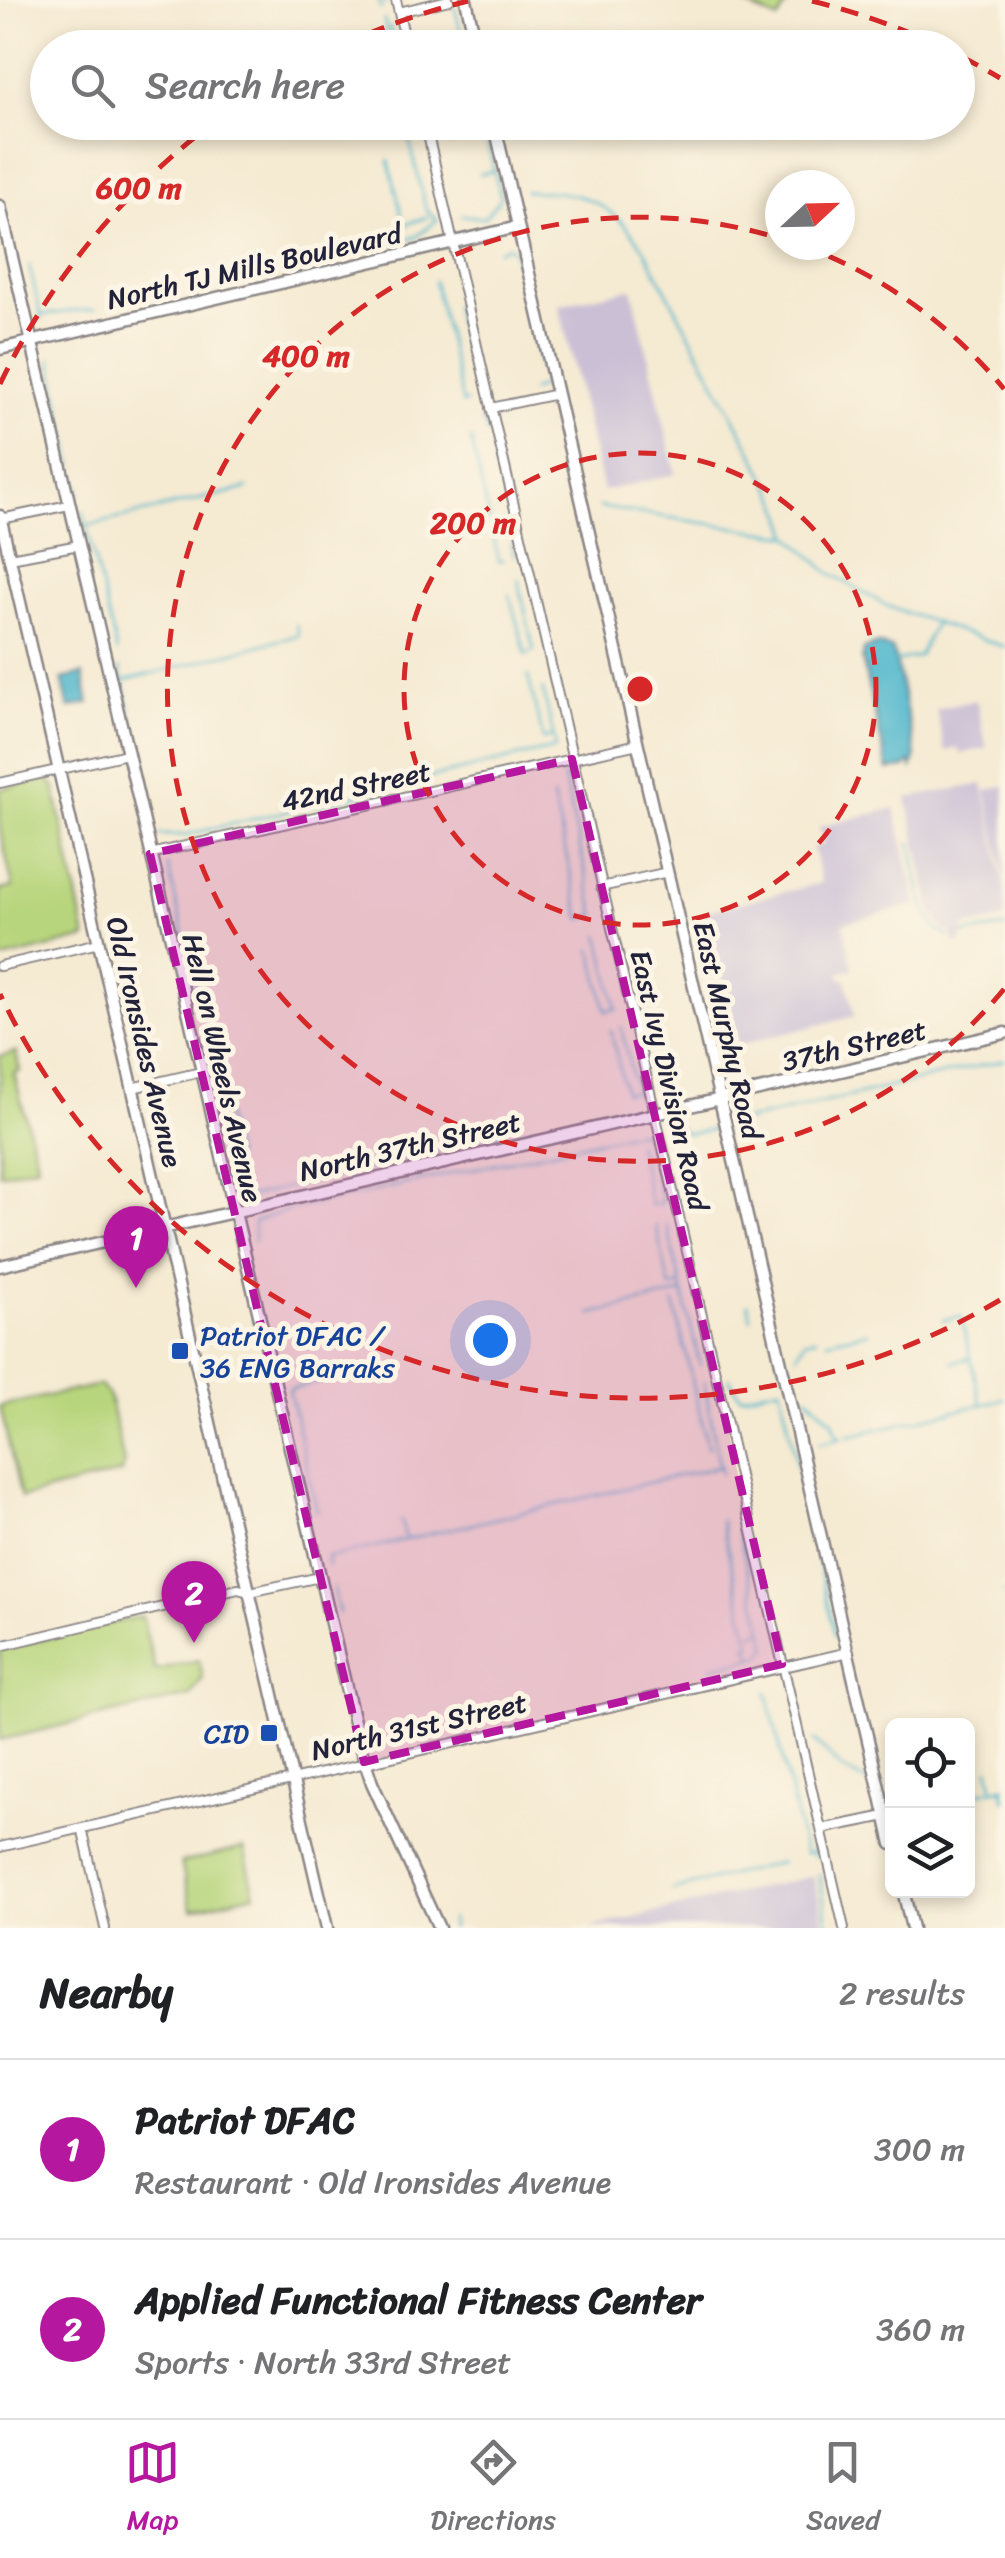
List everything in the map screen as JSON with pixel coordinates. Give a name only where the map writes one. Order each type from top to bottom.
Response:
[{"type":"street","points":[[396,0],[403,30]]},
{"type":"street","points":[[399,12],[449,0]]},
{"type":"street","points":[[466,0],[473,30]]},
{"type":"street","name":"East Ivy Division Road","points":[[429,140],[844,1928]]},
{"type":"street","name":"East Murphy Road","points":[[498,140],[885,1812]]},
{"type":"street","name":"Hell on Wheels Avenue","points":[[0,206],[364,1762],[439,1928]]},
{"type":"street","name":"North TJ Mills Boulevard","points":[[0,349],[518,227]]},
{"type":"street","points":[[491,408],[557,394]]},
{"type":"street","points":[[0,517],[70,505]]},
{"type":"street","name":"Old Ironsides Avenue","points":[[0,517],[327,1928]]},
{"type":"street","points":[[10,558],[79,545]]},
{"type":"street","name":"42nd Street","points":[[150,854],[638,744]]},
{"type":"street","points":[[0,783],[127,754]]},
{"type":"street","points":[[601,887],[668,872]]},
{"type":"street","points":[[0,966],[98,942]]},
{"type":"street","name":"37th Street","points":[[655,1114],[1005,1033]]},
{"type":"street","points":[[132,1088],[201,1072]]},
{"type":"street","name":"North 37th Street","points":[[0,1266],[655,1114]]},
{"type":"street","points":[[0,1646],[238,1589],[250,1592],[320,1578]]},
{"type":"street","name":"North 31st Street","points":[[0,1846],[782,1664],[848,1652]]},
{"type":"street","points":[[820,1829],[885,1816]]},
{"type":"street","points":[[82,1828],[105,1928]]},
{"type":"street","points":[[906,1898],[912,1928]]},
{"type":"highlighted area","points":[[572,759],[782,1664],[364,1762],[150,854]]},
{"type":"shaded area","points":[[632,288],[676,474],[603,491],[559,305]]},
{"type":"shaded area","points":[[976,700],[987,748],[960,754],[958,748],[945,751],[936,709]]},
{"type":"shaded area","points":[[983,784],[1005,889],[1005,919],[964,927],[961,941],[954,943],[951,931],[945,932],[932,915],[907,798]]},
{"type":"shaded area","points":[[1005,785],[1005,879],[986,791]]},
{"type":"shaded area","points":[[895,808],[917,905],[843,923],[853,969],[839,973],[841,979],[846,979],[855,1016],[738,1045],[706,911],[821,883],[813,847],[824,844],[819,827]]},
{"type":"shaded area","points":[[813,1876],[826,1928],[588,1928],[727,1896]]},
{"type":"green space","points":[[736,0],[789,0],[778,20]]},
{"type":"green space","points":[[46,778],[54,785],[86,938],[0,960],[0,890],[13,887],[0,830],[0,789]]},
{"type":"green space","points":[[16,1052],[20,1071],[14,1073],[38,1165],[0,1174],[0,1056]]},
{"type":"green space","points":[[99,1385],[109,1396],[124,1463],[121,1473],[21,1498],[0,1406]]},
{"type":"green space","points":[[142,1616],[155,1670],[199,1660],[203,1678],[190,1696],[0,1740],[0,1649]]},
{"type":"green space","points":[[244,1848],[255,1894],[192,1909],[181,1863]]},
{"type":"water","points":[[878,644],[892,649],[896,661],[916,756],[912,768],[910,762],[905,768],[888,770],[862,660],[864,649]]},
{"type":"water","points":[[83,674],[89,703],[69,708],[62,679]]},
{"type":"waterway","points":[[379,0],[381,9]]},
{"type":"waterway","points":[[384,0],[385,4]]},
{"type":"waterway","points":[[455,8],[460,30]]},
{"type":"waterway","points":[[384,20],[386,30]]},
{"type":"waterway","points":[[390,26],[391,30]]},
{"type":"waterway","points":[[343,253],[416,237],[437,220],[426,210],[409,140]]},
{"type":"waterway","points":[[486,140],[500,196]]},
{"type":"waterway","points":[[389,161],[404,225],[427,217]]},
{"type":"waterway","points":[[480,174],[493,171]]},
{"type":"waterway","points":[[525,191],[564,193],[593,201],[618,218],[643,247],[779,502],[790,536]]},
{"type":"waterway","points":[[461,215],[484,218],[502,196]]},
{"type":"waterway","points":[[498,251],[508,246],[514,250],[545,386]]},
{"type":"waterway","points":[[29,265],[42,319]]},
{"type":"waterway","points":[[434,281],[463,404],[466,402]]},
{"type":"waterway","points":[[454,305],[477,399]]},
{"type":"waterway","points":[[42,315],[95,309]]},
{"type":"waterway","points":[[51,359],[79,494]]},
{"type":"waterway","points":[[531,391],[543,385]]},
{"type":"waterway","points":[[550,405],[568,496]]},
{"type":"waterway","points":[[535,406],[548,407]]},
{"type":"waterway","points":[[482,420],[488,433]]},
{"type":"waterway","points":[[471,439],[499,561],[503,560]]},
{"type":"waterway","points":[[87,526],[248,488]]},
{"type":"waterway","points":[[599,507],[790,536],[828,572],[887,606],[1005,647]]},
{"type":"waterway","points":[[83,511],[117,652]]},
{"type":"waterway","points":[[511,543],[514,557]]},
{"type":"waterway","points":[[518,579],[534,650],[527,655]]},
{"type":"waterway","points":[[509,594],[526,655]]},
{"type":"waterway","points":[[896,661],[919,656],[936,621]]},
{"type":"waterway","points":[[123,681],[299,635],[296,625]]},
{"type":"waterway","points":[[120,668],[153,803]]},
{"type":"waterway","points":[[528,676],[543,739],[552,737]]},
{"type":"waterway","points":[[160,835],[185,835],[556,748],[543,689]]},
{"type":"waterway","points":[[563,775],[596,917]]},
{"type":"waterway","points":[[305,795],[307,804]]},
{"type":"waterway","points":[[553,797],[581,919],[594,915]]},
{"type":"waterway","points":[[911,843],[925,909],[938,930],[948,936]]},
{"type":"waterway","points":[[168,866],[200,1006]]},
{"type":"waterway","points":[[963,934],[1005,928]]},
{"type":"waterway","points":[[600,936],[617,1010]]},
{"type":"waterway","points":[[592,949],[606,1011],[615,1009]]},
{"type":"waterway","points":[[621,1027],[637,1098]]},
{"type":"waterway","points":[[206,1031],[235,1157]]},
{"type":"waterway","points":[[611,1031],[625,1093],[636,1091]]},
{"type":"waterway","points":[[736,1123],[1005,1060]]},
{"type":"waterway","points":[[239,1174],[247,1197],[625,1107]]},
{"type":"waterway","points":[[672,1122],[687,1134],[717,1129]]},
{"type":"waterway","points":[[497,1124],[500,1137]]},
{"type":"waterway","points":[[254,1241],[254,1222],[285,1211],[641,1131],[647,1143]]},
{"type":"waterway","points":[[637,1143],[651,1205],[662,1203],[647,1143],[652,1142]]},
{"type":"waterway","points":[[412,1144],[416,1157]]},
{"type":"waterway","points":[[667,1225],[700,1365]]},
{"type":"waterway","points":[[656,1226],[670,1288],[681,1285]]},
{"type":"waterway","points":[[591,1314],[682,1293]]},
{"type":"waterway","points":[[674,1303],[708,1448]]},
{"type":"waterway","points":[[748,1304],[751,1318]]},
{"type":"waterway","points":[[943,1320],[961,1316],[981,1403]]},
{"type":"waterway","points":[[827,1341],[868,1332]]},
{"type":"waterway","points":[[797,1354],[805,1341],[816,1338]]},
{"type":"waterway","points":[[953,1362],[971,1358]]},
{"type":"waterway","points":[[317,1511],[289,1389],[359,1373]]},
{"type":"waterway","points":[[729,1378],[740,1396],[780,1387],[835,1637]]},
{"type":"waterway","points":[[704,1382],[719,1463]]},
{"type":"waterway","points":[[807,1396],[833,1421],[838,1438]]},
{"type":"waterway","points":[[848,1436],[1005,1399]]},
{"type":"waterway","points":[[819,1443],[842,1437]]},
{"type":"waterway","points":[[327,1558],[720,1466],[721,1473]]},
{"type":"waterway","points":[[401,1520],[405,1538]]},
{"type":"waterway","points":[[721,1521],[751,1646]]},
{"type":"waterway","points":[[737,1527],[768,1649]]},
{"type":"waterway","points":[[327,1556],[328,1566]]},
{"type":"waterway","points":[[333,1588],[339,1613]]},
{"type":"waterway","points":[[753,1634],[761,1630]]},
{"type":"waterway","points":[[747,1646],[754,1657]]},
{"type":"waterway","points":[[712,1667],[761,1656],[765,1649]]},
{"type":"waterway","points":[[845,1680],[856,1725]]},
{"type":"waterway","points":[[767,1692],[805,1854],[813,1852]]},
{"type":"waterway","points":[[814,1740],[843,1769],[871,1784]]},
{"type":"waterway","points":[[989,1768],[993,1786]]},
{"type":"waterway","points":[[1002,1787],[1005,1800]]},
{"type":"waterway","points":[[975,1793],[1005,1787]]},
{"type":"waterway","points":[[812,1847],[815,1858]]},
{"type":"waterway","points":[[673,1890],[781,1862]]},
{"type":"waterway","points":[[819,1874],[829,1928]]},
{"type":"waterway","points":[[451,1919],[452,1928]]},
{"type":"place","name":"Patriot DFAC","points":[[136,1288]]},
{"type":"place","name":"Patriot DFAC / 36 ENG Barraks","points":[[180,1351]]},
{"type":"place","name":"Applied Functional Fitness Center","points":[[194,1643]]},
{"type":"place","name":"CID","points":[[269,1733]]}]
